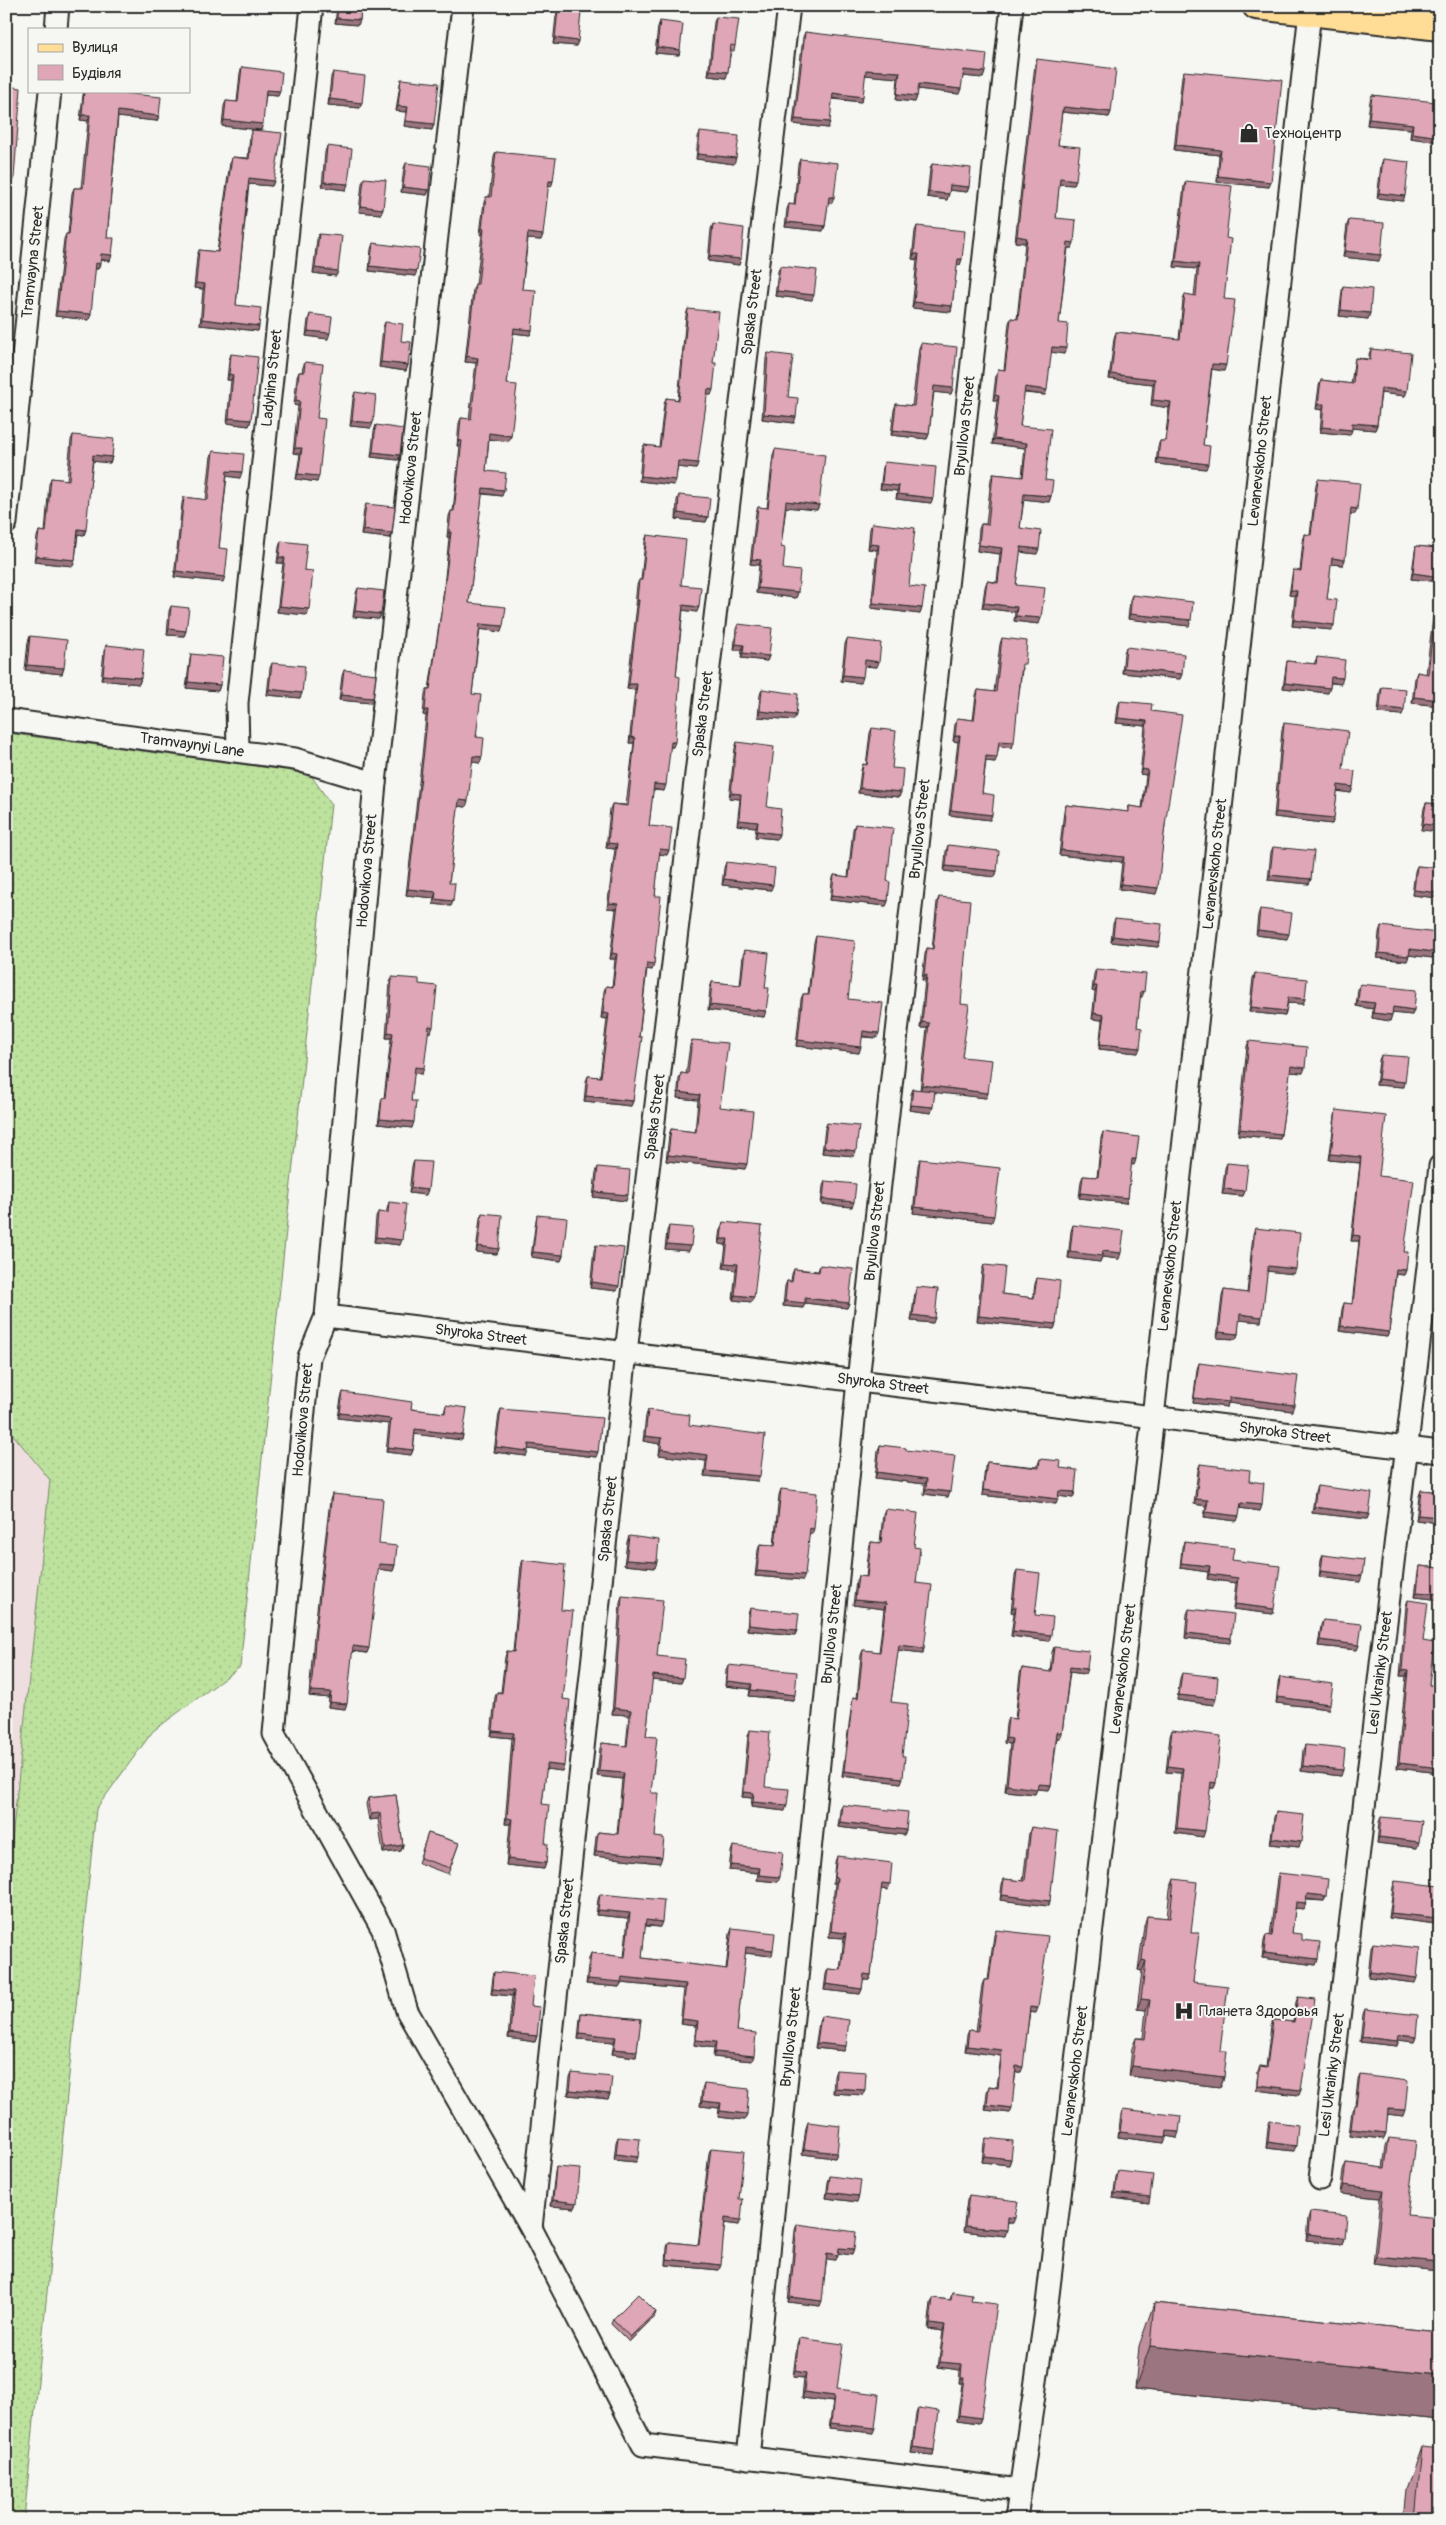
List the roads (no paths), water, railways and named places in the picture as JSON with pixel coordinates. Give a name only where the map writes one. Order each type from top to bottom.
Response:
[{"type":"main road","points":[[1256,6],[1440,27]]},
{"type":"street","points":[[56,28],[58,6]]},
{"type":"street","name":"Ladyhina Street","points":[[238,751],[237,703],[312,6]]},
{"type":"street","name":"Hodovikova Street","points":[[463,6],[375,783],[326,1316],[309,1357],[274,1734],[383,1930],[407,2010],[532,2228]]},
{"type":"street","name":"Spaska Street","points":[[532,2228],[626,1352],[789,6]]},
{"type":"street","name":"Bryullova Street","points":[[748,2458],[858,1381],[1012,6]]},
{"type":"street","name":"Levanevskoho Street","points":[[1016,2519],[1047,2302],[1153,1416],[1310,12]]},
{"type":"street","name":"Tramvayna Street","points":[[6,523],[50,92]]},
{"type":"street","name":"Tramvaynyi Lane","points":[[6,720],[295,759],[375,783]]},
{"type":"street","name":"Lesi Ukrainky Street","points":[[1320,2180],[1440,1166]]},
{"type":"street","name":"Shyroka Street","points":[[326,1316],[1440,1452]]},
{"type":"street","points":[[532,2228],[643,2445],[1020,2490]]},
{"type":"place","name":"Техноцентр","points":[[1249,133]]},
{"type":"place","name":"Планета Здоровья","points":[[1184,2011]]}]
